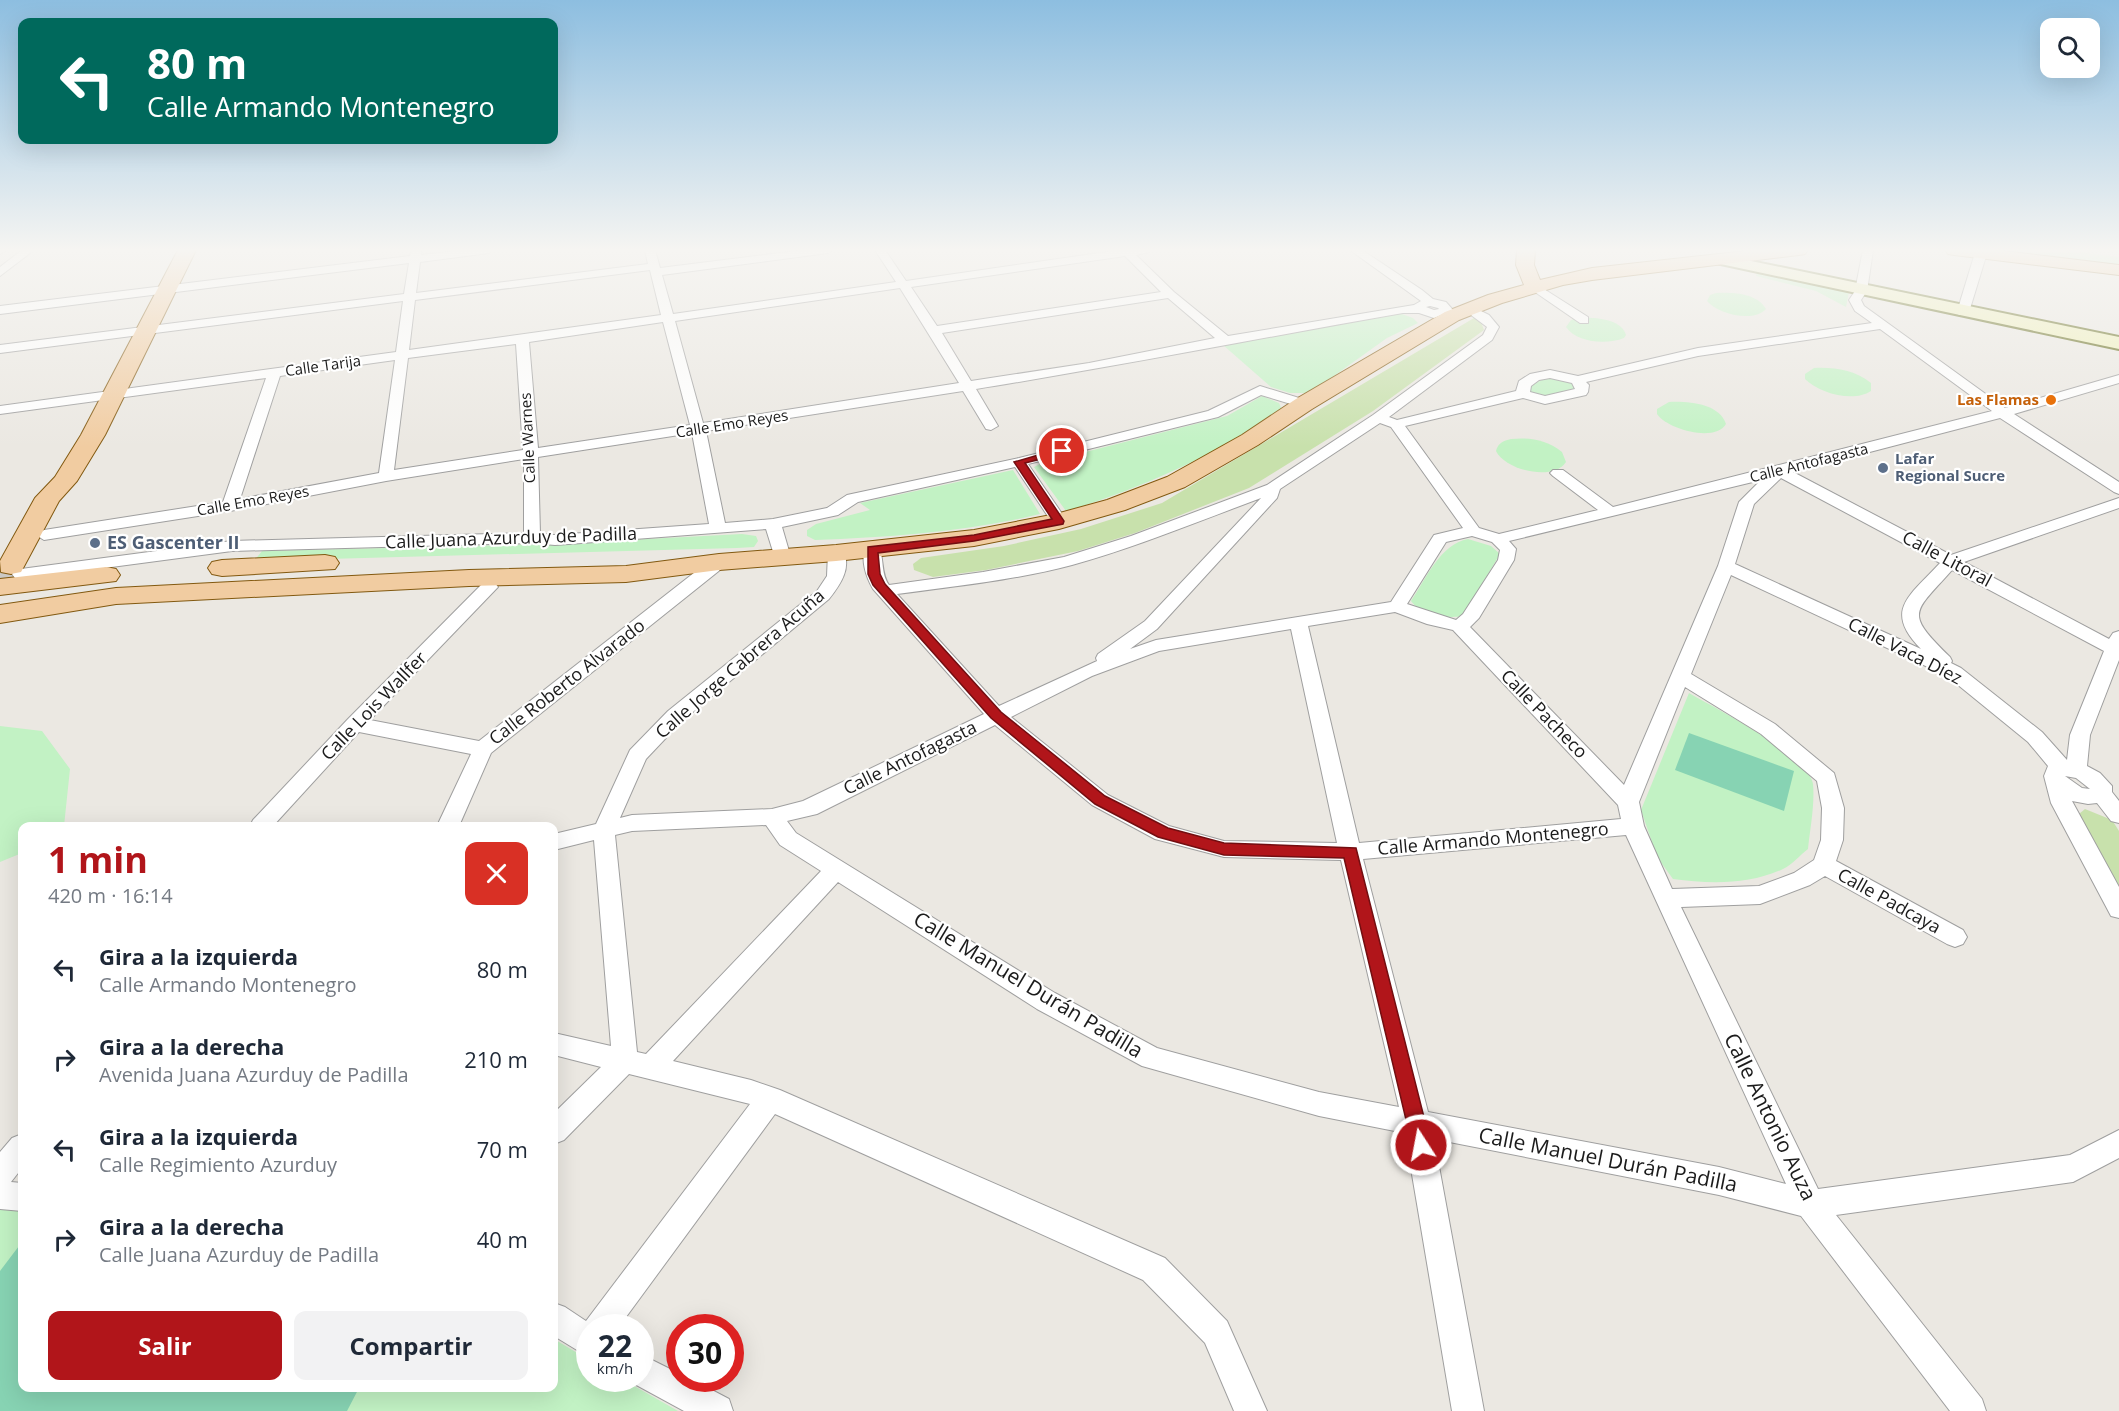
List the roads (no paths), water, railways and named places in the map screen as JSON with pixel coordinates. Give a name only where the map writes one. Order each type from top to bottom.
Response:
[{"type":"main road","points":[[7,585],[48,498],[65,481],[93,435],[111,396],[155,316]]},
{"type":"main road","points":[[0,626],[74,611],[118,607],[478,577],[783,558],[872,550],[974,538],[1059,521],[1116,505],[1176,482],[1250,440],[1427,316]]},
{"type":"main road","points":[[1982,316],[2119,343]]},
{"type":"main road","points":[[7,585],[44,535],[65,493],[65,481]]},
{"type":"main road","points":[[7,585],[104,575],[275,565],[588,555],[626,566]]},
{"type":"main road","points":[[7,585],[93,588],[170,580],[478,577]]},
{"type":"main road","points":[[0,614],[59,603],[116,596],[478,577]]},
{"type":"street","points":[[0,349],[264,316]]},
{"type":"street","points":[[386,476],[407,316]]},
{"type":"street","points":[[668,316],[698,429],[718,528]]},
{"type":"street","name":"Calle Tarija","points":[[0,410],[522,339],[668,316]]},
{"type":"street","points":[[924,316],[991,426]]},
{"type":"street","points":[[934,330],[1027,316]]},
{"type":"street","points":[[1196,316],[1225,340]]},
{"type":"street","name":"Calle Emo Reyes","points":[[44,535],[230,506],[386,476],[1089,367],[1364,316]]},
{"type":"street","points":[[884,591],[983,577],[1067,561],[1148,536],[1272,488],[1378,418],[1488,337],[1493,327],[1481,316]]},
{"type":"street","points":[[1578,316],[1584,320]]},
{"type":"street","points":[[1870,316],[2003,413],[2119,489]]},
{"type":"street","points":[[1523,394],[1524,384],[1550,374],[1577,380],[1707,351],[1882,325]]},
{"type":"street","name":"Calle Warnes","points":[[522,339],[531,454],[532,538]]},
{"type":"street","points":[[1707,351],[1727,355],[1730,359],[1724,362]]},
{"type":"street","points":[[230,506],[274,373]]},
{"type":"street","name":"Calle Antofagasta","points":[[1498,539],[1779,471],[2003,413],[2119,379]]},
{"type":"street","points":[[1378,418],[1396,424],[1523,394],[1545,400],[1581,393],[1582,385],[1577,380]]},
{"type":"street","points":[[2103,384],[2119,390]]},
{"type":"street","name":"Calle Juana Azurduy de Padilla","points":[[7,585],[129,558],[232,546],[532,538],[555,540],[773,524],[832,512],[853,498],[1019,462],[1213,414],[1260,390],[1304,404]]},
{"type":"street","points":[[1396,424],[1473,531]]},
{"type":"street","points":[[1019,462],[1059,521]]},
{"type":"street","name":"Calle Litoral","points":[[1779,471],[1951,561],[2116,643]]},
{"type":"street","name":"Calle Armando Montenegro","points":[[872,550],[874,574],[884,591],[996,715],[1100,800],[1163,833],[1224,849],[1350,852],[1631,814],[1681,676],[1726,566],[1747,502],[1779,471]]},
{"type":"street","points":[[1558,473],[1610,512]]},
{"type":"street","points":[[1085,672],[1151,625],[1272,495],[1274,492],[1272,488]]},
{"type":"street","points":[[1954,672],[1917,635],[1909,619],[1911,606],[1951,561],[2119,503]]},
{"type":"street","points":[[773,524],[783,558]]},
{"type":"street","points":[[1473,531],[1498,539],[1508,549],[1506,560],[1470,618],[1460,626],[1433,620],[1397,606],[1440,538],[1473,531]]},
{"type":"street","name":"Calle Jorge Cabrera Acuña","points":[[638,1064],[604,830],[637,755],[675,716],[823,595],[836,578],[839,567],[836,553]]},
{"type":"street","name":"Calle Roberto Alvarado","points":[[450,822],[483,749],[719,562]]},
{"type":"street","name":"Calle Vaca Díez","points":[[1726,566],[1954,672],[2035,738],[2065,773]]},
{"type":"street","name":"Calle Lois Wallfer","points":[[265,822],[355,724],[478,577]]},
{"type":"street","name":"Calle Antofagasta","points":[[558,841],[632,823],[772,817],[809,808],[1085,672],[1156,646],[1397,606]]},
{"type":"street","points":[[1298,622],[1350,852],[1418,1123],[1468,1411]]},
{"type":"street","name":"Calle Pacheco","points":[[1460,626],[1631,814]]},
{"type":"street","points":[[2116,643],[2065,773],[2062,803],[2119,909]]},
{"type":"street","points":[[1665,898],[1760,895],[1802,879],[1824,865],[1832,840],[1833,808],[1827,778],[1768,729],[1681,676]]},
{"type":"street","points":[[355,724],[483,749]]},
{"type":"street","points":[[2065,773],[2097,782],[2102,791],[2101,794],[2119,815]]},
{"type":"street","name":"Calle Antonio Auza","points":[[1631,814],[1665,898],[1810,1204],[1970,1411]]},
{"type":"street","name":"Calle Manuel Durán Padilla","points":[[772,817],[788,839],[1046,1001],[1151,1058],[1319,1104],[1719,1180],[1810,1204],[2073,1168],[2119,1143]]},
{"type":"street","name":"Calle Padcaya","points":[[1824,865],[1955,937]]},
{"type":"street","points":[[558,1128],[638,1064],[836,869]]},
{"type":"street","points":[[558,1045],[770,1099],[1154,1269],[1216,1332],[1251,1411]]},
{"type":"street","points":[[610,1314],[770,1099]]},
{"type":"street","points":[[0,1173],[18,1153]]},
{"type":"street","points":[[0,1195],[18,1197]]},
{"type":"street","points":[[558,1320],[576,1330]]},
{"type":"street","points":[[654,1377],[717,1411]]},
{"type":"tunnel","points":[[0,585],[11,566]]},
{"type":"place","name":"Las Flamas","points":[[2051,400]]},
{"type":"place","name":"Lafar Regional Sucre","points":[[1883,468]]},
{"type":"place","name":"ES Gascenter II","points":[[95,543]]}]
